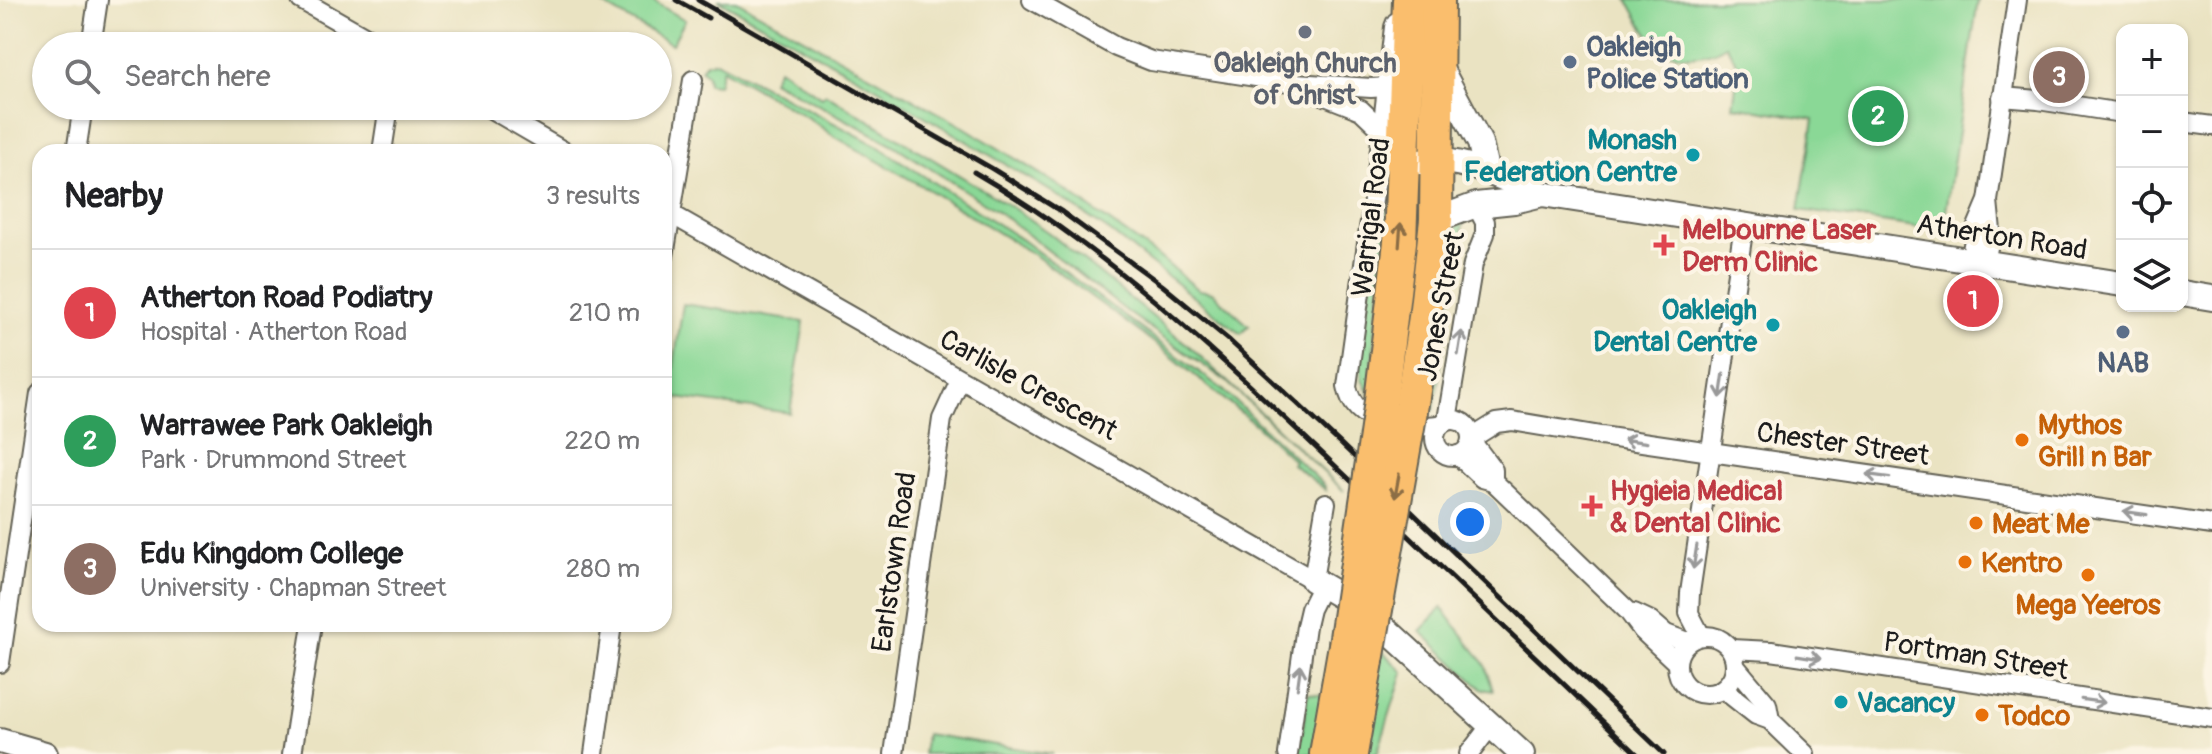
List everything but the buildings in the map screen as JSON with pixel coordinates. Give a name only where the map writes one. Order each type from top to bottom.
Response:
[{"type":"highway","name":"Warrigal Road","points":[[1326,754],[1356,653],[1414,416],[1436,220],[1438,161],[1439,66],[1419,1]]},
{"type":"highway","name":"Warrigal Road","points":[[1414,416],[1398,273],[1403,169],[1419,1]]},
{"type":"highway","name":"Warrigal Road","points":[[1351,754],[1356,653]]},
{"type":"street","points":[[93,32],[98,0]]},
{"type":"street","points":[[301,0],[357,32]]},
{"type":"street","points":[[1032,0],[1132,55],[1167,64],[1295,83],[1386,87]]},
{"type":"street","points":[[1977,262],[1976,229],[1988,201],[2017,0]]},
{"type":"street","name":"Warrigal Road","points":[[1419,1],[1394,27],[1347,386],[1350,398],[1361,411],[1414,416],[1402,436],[1436,445],[1446,454],[1467,445]]},
{"type":"street","points":[[1439,66],[1480,143],[1486,169]]},
{"type":"street","points":[[672,187],[693,80]]},
{"type":"street","points":[[1295,83],[1361,110],[1381,129]]},
{"type":"street","points":[[2002,97],[2116,112]]},
{"type":"street","points":[[77,144],[81,120]]},
{"type":"street","points":[[383,144],[387,120]]},
{"type":"street","points":[[510,120],[551,144]]},
{"type":"street","points":[[2188,123],[2212,126]]},
{"type":"street","name":"Atherton Road","points":[[1403,169],[1422,162],[1454,161],[1486,169],[1542,194],[2116,283]]},
{"type":"street","name":"Atherton Road","points":[[1436,220],[1476,205],[1542,194]]},
{"type":"street","name":"Jones Street","points":[[1436,445],[1434,435],[1414,416],[1485,234],[1485,222],[1476,205]]},
{"type":"street","name":"Carlisle Crescent","points":[[672,215],[1180,502],[1366,611],[1522,754]]},
{"type":"street","points":[[1694,639],[1689,613],[1690,593],[1744,225]]},
{"type":"street","points":[[2188,294],[2212,298]]},
{"type":"street","name":"Earlstown Road","points":[[894,754],[942,419],[960,380]]},
{"type":"street","points":[[1414,416],[1463,423],[1467,445],[1482,478],[1493,481],[1628,611],[1643,631],[1677,663]]},
{"type":"street","name":"Chester Street","points":[[1467,445],[1496,423],[1512,421],[2212,525]]},
{"type":"street","points":[[0,663],[32,447]]},
{"type":"street","points":[[1288,754],[1306,626],[1318,583],[1326,503]]},
{"type":"street","points":[[1628,611],[1641,615],[1666,634],[1694,639],[1718,638],[1767,704],[1770,720]]},
{"type":"street","points":[[292,754],[311,632]]},
{"type":"street","points":[[594,754],[611,632]]},
{"type":"street","points":[[1694,639],[1678,655],[1677,663],[1679,678],[1694,692],[1714,694],[1723,689],[1734,676],[1734,658]]},
{"type":"street","name":"Portman Street","points":[[1734,658],[1771,651],[2212,718]]},
{"type":"street","points":[[1723,689],[1756,715],[1770,720],[1805,754]]},
{"type":"street","points":[[1469,754],[1491,725]]},
{"type":"street","points":[[0,741],[45,754]]},
{"type":"green space","points":[[595,0],[651,0],[685,20],[672,44],[672,32],[651,32]]},
{"type":"green space","points":[[718,0],[735,0],[964,127],[1058,185],[1158,256],[1199,290],[1212,292],[1249,326],[1241,334],[1112,233],[1052,192],[872,85]]},
{"type":"green space","points":[[1628,0],[1978,0],[1943,231],[1799,210],[1814,119],[1733,106],[1739,67],[1726,45],[1700,55],[1672,53],[1652,39]]},
{"type":"green space","points":[[716,61],[876,145],[1022,240],[1222,389],[1326,490],[1292,464],[1294,461],[1256,425],[1160,347],[1036,256],[722,69],[718,85],[708,84],[707,75],[701,69],[706,63]]},
{"type":"green space","points":[[779,68],[821,97],[826,94],[1049,233],[1188,345],[1344,491],[1226,381],[1129,313],[1000,213],[892,144],[772,80]]},
{"type":"green space","points":[[1388,158],[1391,184],[1369,393],[1362,380],[1360,363]]},
{"type":"green space","points":[[1464,218],[1434,410],[1422,418],[1444,244]]},
{"type":"green space","points":[[683,304],[804,322],[790,413],[672,397]]},
{"type":"green space","points":[[1442,608],[1485,664],[1493,691],[1482,689],[1420,631]]},
{"type":"green space","points":[[1381,650],[1403,672],[1377,754],[1362,754]]},
{"type":"green space","points":[[1308,693],[1323,695],[1313,754],[1299,754]]},
{"type":"green space","points":[[926,734],[1053,754],[923,754]]},
{"type":"railway","points":[[676,0],[708,18]]},
{"type":"railway","points":[[698,0],[991,168],[1062,212],[1162,285],[1230,341],[1340,443],[1664,754]]},
{"type":"railway","points":[[974,172],[1069,234],[1201,341],[1637,754]]},
{"type":"place","name":"Oakleigh Church of Christ","points":[[1305,32]]},
{"type":"place","name":"Oakleigh Police Station","points":[[1570,62]]},
{"type":"place","name":"Edu Kingdom College","points":[[2059,77]]},
{"type":"place","name":"Warrawee Park Oakleigh","points":[[1878,116]]},
{"type":"place","name":"Monash Federation Centre","points":[[1693,155]]},
{"type":"place","name":"Melbourne Laser Derm Clinic","points":[[1664,245]]},
{"type":"place","name":"Atherton Road Podiatry","points":[[1973,301]]},
{"type":"place","name":"Oakleigh Dental Centre","points":[[1773,325]]},
{"type":"place","name":"NAB","points":[[2123,332]]},
{"type":"place","name":"Mythos Grill n Bar","points":[[2022,440]]},
{"type":"place","name":"Hygieia Medical & Dental Clinic","points":[[1592,506]]},
{"type":"place","name":"Meat Me","points":[[1976,523]]},
{"type":"place","name":"Kentro","points":[[1965,562]]},
{"type":"place","name":"Mega Yeeros","points":[[2088,575]]},
{"type":"place","name":"Vacancy","points":[[1841,702]]},
{"type":"place","name":"Todco","points":[[1982,715]]}]
